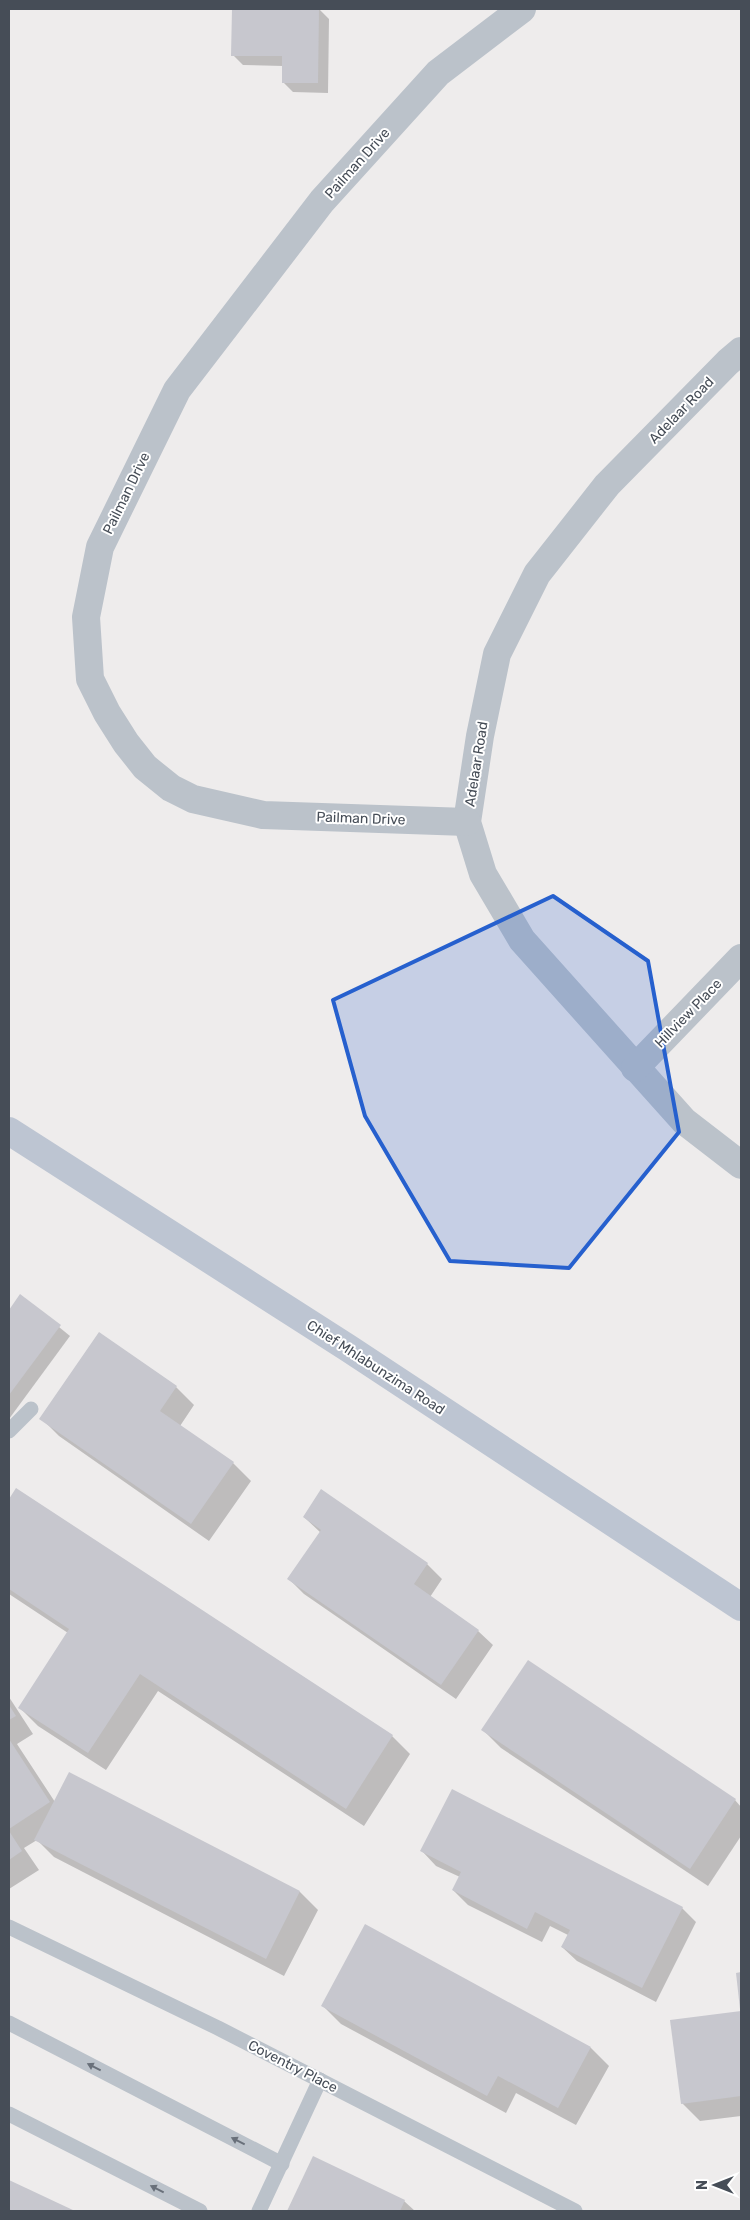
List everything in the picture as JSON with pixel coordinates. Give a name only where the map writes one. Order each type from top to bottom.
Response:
[{"type":"main road","name":"Chief Mhlabunzima Road","points":[[9,1131],[348,1348],[741,1607]]},
{"type":"street","name":"Pailman Drive","points":[[467,822],[263,815],[193,799],[171,788],[145,767],[131,749],[98,696],[90,679],[86,617],[100,546],[177,390],[322,201],[438,74],[522,9]]},
{"type":"street","name":"Adelaar Road","points":[[741,351],[607,485],[537,574],[497,654],[480,736],[467,822],[483,874],[522,940],[684,1121],[741,1165]]},
{"type":"street","name":"Hillview Place","points":[[635,1068],[741,958]]},
{"type":"lane","points":[[9,1431],[31,1410]]},
{"type":"lane","name":"Coventry Place","points":[[9,1927],[320,2080],[574,2211]]},
{"type":"lane","points":[[9,2023],[282,2164]]},
{"type":"lane","points":[[260,2211],[320,2080]]},
{"type":"lane","points":[[9,2114],[200,2211]]},
{"type":"highlighted area","points":[[553,896],[648,961],[679,1132],[569,1268],[450,1261],[365,1116],[333,1000]]},
{"type":"building","points":[[232,9],[319,9],[318,83],[282,83],[282,56],[231,56]]},
{"type":"building","points":[[20,1294],[61,1325],[9,1395],[9,1310]]},
{"type":"building","points":[[99,1332],[177,1386],[160,1411],[234,1462],[191,1524],[39,1419]]},
{"type":"building","points":[[16,1488],[393,1735],[346,1809],[140,1674],[88,1753],[18,1708],[69,1629],[9,1589],[9,1499]]},
{"type":"building","points":[[321,1489],[428,1563],[414,1584],[479,1630],[441,1685],[287,1579],[321,1530],[303,1517]]},
{"type":"building","points":[[528,1660],[736,1799],[690,1869],[481,1730]]},
{"type":"building","points":[[9,1705],[16,1716],[9,1720]]},
{"type":"building","points":[[9,1739],[50,1802],[9,1829]]},
{"type":"building","points":[[69,1772],[300,1891],[266,1959],[34,1840]]},
{"type":"building","points":[[452,1789],[683,1907],[642,1988],[561,1947],[570,1930],[535,1912],[527,1929],[452,1890],[461,1872],[420,1851]]},
{"type":"building","points":[[9,1831],[22,1851],[9,1860]]},
{"type":"building","points":[[365,1924],[591,2047],[558,2108],[498,2076],[487,2096],[321,2006]]},
{"type":"building","points":[[741,1972],[741,2008],[740,2009],[736,1973]]},
{"type":"building","points":[[741,2011],[741,2096],[681,2104],[670,2020]]},
{"type":"building","points":[[313,2156],[405,2200],[400,2211],[287,2211]]},
{"type":"building","points":[[9,2180],[75,2211],[9,2211]]}]
